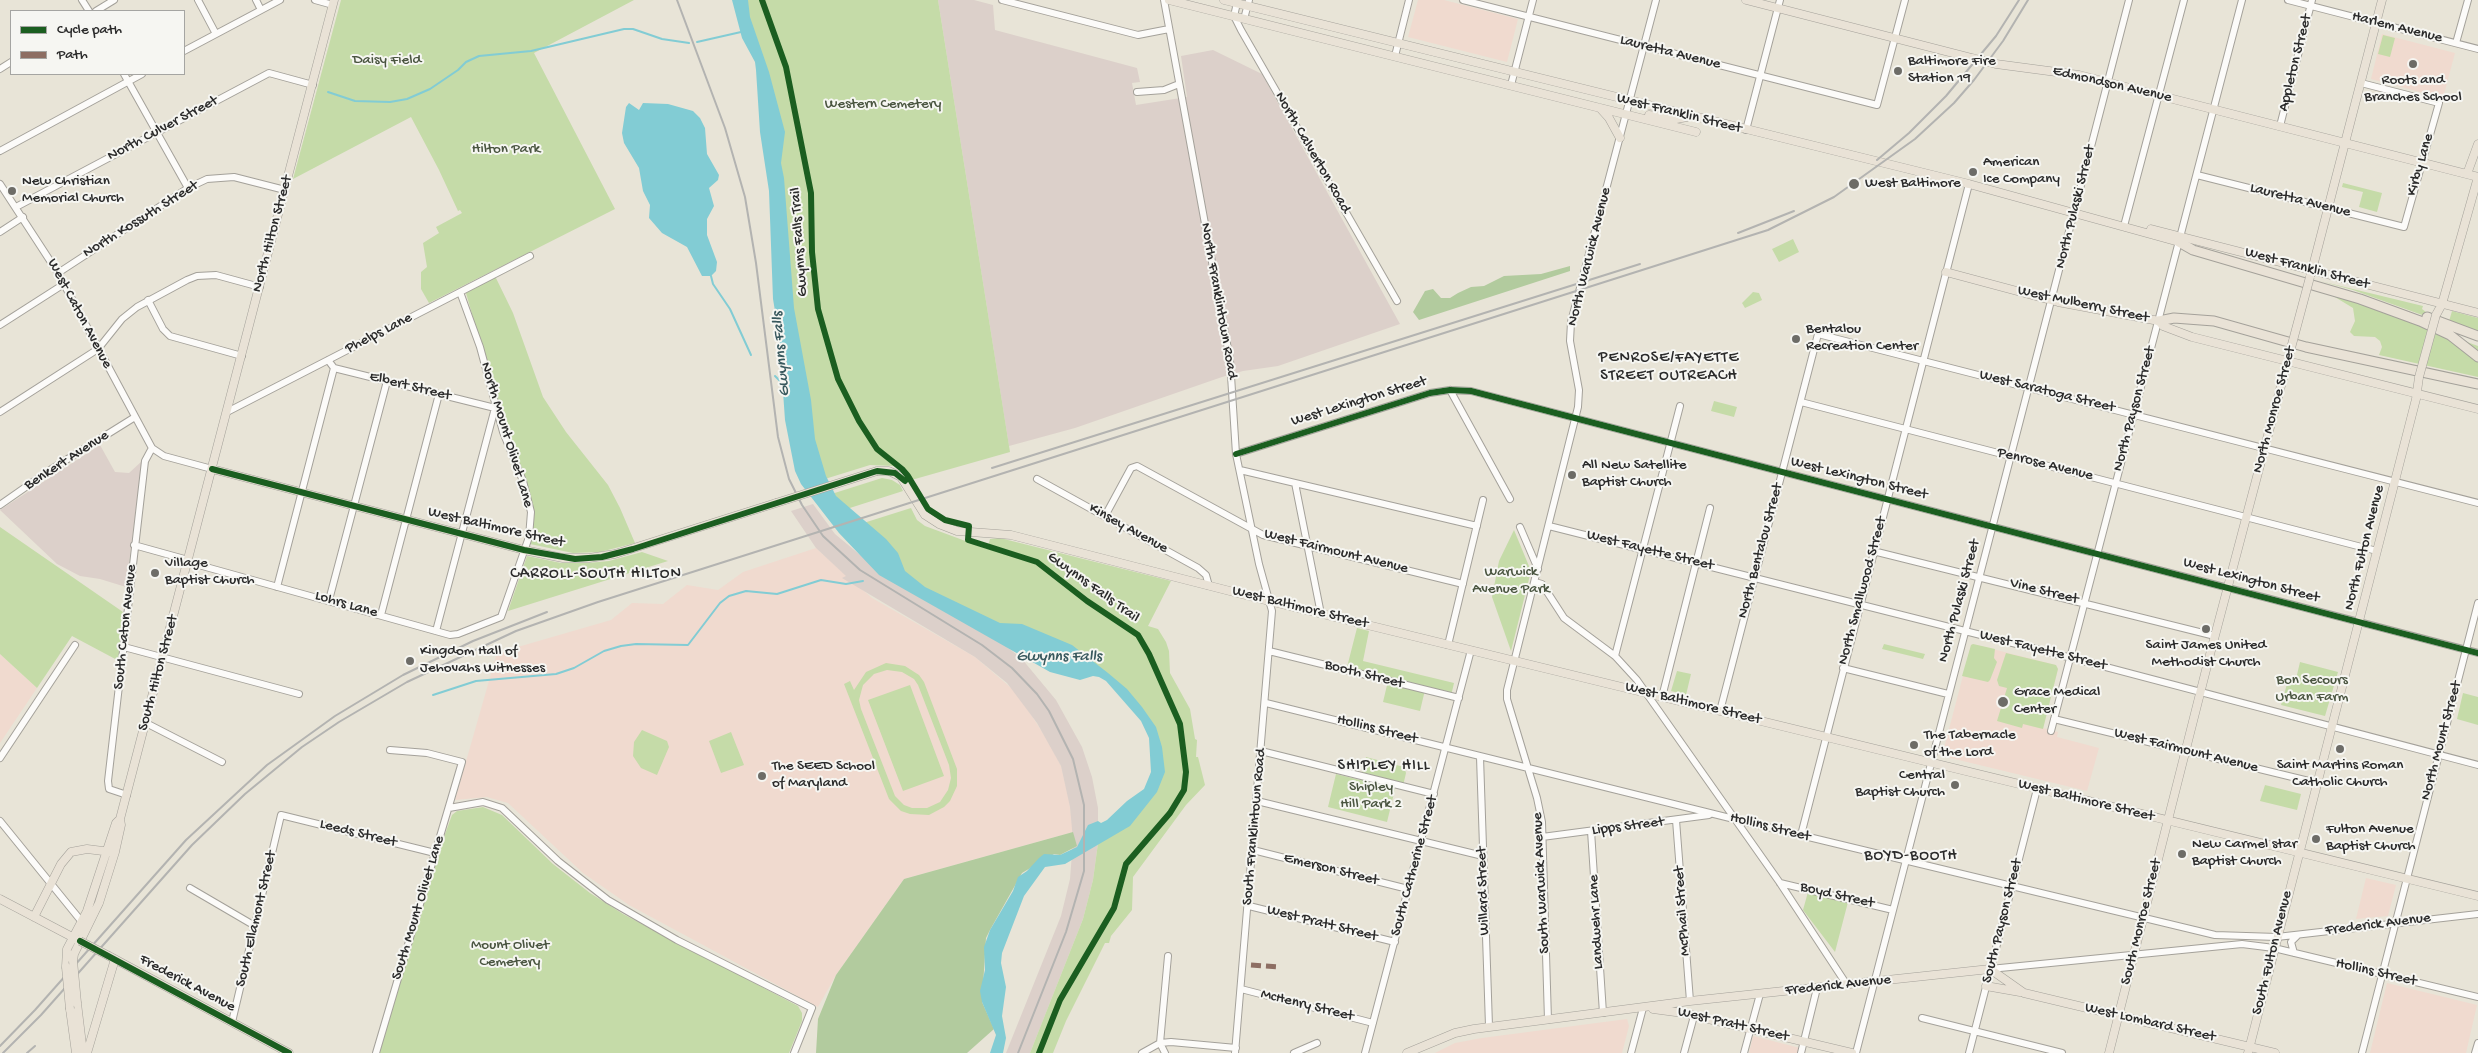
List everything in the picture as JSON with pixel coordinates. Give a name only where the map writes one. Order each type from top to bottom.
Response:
[{"type":"highway","points":[[2179,239],[2343,288],[2478,336]]},
{"type":"highway","points":[[2179,239],[2188,248],[2360,299],[2420,321],[2450,334],[2478,357]]},
{"type":"highway","points":[[2158,321],[2174,318],[2214,321],[2306,347],[2478,384]]},
{"type":"main road","name":"West Franklin Street","points":[[1169,0],[1696,132]]},
{"type":"main road","name":"West Franklin Street","points":[[1224,0],[1248,3],[1630,102],[1969,184],[2135,230],[2179,239],[2311,274],[2478,313]]},
{"type":"main road","name":"Edmondson Avenue","points":[[1746,0],[1779,4],[1895,39],[1996,64],[2063,72],[2478,177]]},
{"type":"main road","name":"North Monroe Street","points":[[2168,821],[2382,0]]},
{"type":"main road","name":"North Hilton Street","points":[[212,469],[334,2]]},
{"type":"main road","points":[[1600,108],[1609,118],[1620,138]]},
{"type":"main road","points":[[1626,114],[1634,112],[1676,118],[1691,117]]},
{"type":"main road","points":[[2467,174],[2478,144]]},
{"type":"main road","name":"North Fulton Avenue","points":[[2299,853],[2395,481],[2417,393],[2419,377],[2478,177]]},
{"type":"main road","name":"West Mulberry Street","points":[[1946,272],[2103,312],[2158,321],[2163,326],[2192,337],[2478,409]]},
{"type":"main road","name":"West Baltimore Street","points":[[212,469],[524,550],[562,558],[602,557],[633,549],[877,471],[889,471],[901,477],[925,515],[948,528],[968,533],[1000,533],[1321,614],[2478,896]]},
{"type":"main road","name":"South Hilton Street","points":[[76,1053],[66,967],[67,949],[76,939],[99,903],[116,824],[120,819],[127,795],[212,469]]},
{"type":"main road","name":"South Monroe Street","points":[[2108,1053],[2168,821]]},
{"type":"main road","points":[[34,917],[61,864],[71,852],[87,849],[111,852]]},
{"type":"main road","name":"South Hilton Street","points":[[85,1053],[73,962],[76,939],[111,852]]},
{"type":"main road","name":"South Fulton Avenue","points":[[2249,1050],[2299,853]]},
{"type":"main road","name":"Frederick Avenue","points":[[0,899],[289,1053]]},
{"type":"main road","points":[[85,1053],[112,958]]},
{"type":"main road","name":"Frederick Avenue","points":[[1407,1053],[1464,1030],[1489,1026],[1690,1001],[1990,969]]},
{"type":"main road","name":"West Lombard Street","points":[[1990,969],[2024,993]]},
{"type":"main road","name":"West Lombard Street","points":[[1986,986],[2119,1015],[2249,1050],[2275,1053]]},
{"type":"main road","name":"West Pratt Street","points":[[1643,1008],[1694,1016],[1854,1053]]},
{"type":"street","points":[[98,10],[114,0]]},
{"type":"street","points":[[198,0],[216,34]]},
{"type":"street","points":[[256,0],[261,10]]},
{"type":"street","points":[[185,51],[280,0]]},
{"type":"street","points":[[315,0],[334,2]]},
{"type":"street","points":[[1002,0],[1138,35],[1169,29]]},
{"type":"street","name":"North Franklintown Road","points":[[1164,0],[1231,368],[1236,454],[1269,601]]},
{"type":"street","points":[[1394,56],[1409,0]]},
{"type":"street","name":"Lauretta Avenue","points":[[1463,0],[1877,105],[1895,39]]},
{"type":"street","points":[[1511,85],[1533,0]]},
{"type":"street","name":"North Warwick Avenue","points":[[1515,661],[1576,419],[1579,390],[1570,341],[1571,322],[1656,0]]},
{"type":"street","points":[[1895,39],[1905,0]]},
{"type":"street","name":"North Pulaski Street","points":[[1854,1053],[1875,982],[1948,694],[2130,0]]},
{"type":"street","points":[[2124,226],[2184,0]]},
{"type":"street","name":"North Payson Street","points":[[2051,730],[2242,0]]},
{"type":"street","name":"Harlem Avenue","points":[[2288,0],[2311,3],[2376,23],[2478,49]]},
{"type":"street","points":[[2456,43],[2468,0]]},
{"type":"street","points":[[1234,16],[1237,3]]},
{"type":"street","points":[[1244,19],[1248,3]]},
{"type":"street","name":"Appleton Street","points":[[2280,126],[2311,3]]},
{"type":"street","points":[[1746,130],[1779,4]]},
{"type":"street","name":"North Calverton Road","points":[[1234,16],[1397,301]]},
{"type":"street","name":"North Culver Street","points":[[16,207],[269,73],[313,85]]},
{"type":"street","points":[[124,75],[188,188]]},
{"type":"street","points":[[0,151],[140,75]]},
{"type":"street","name":"Kirby Lane","points":[[2361,83],[2439,103],[2404,227]]},
{"type":"street","points":[[1137,92],[1164,90],[1179,84]]},
{"type":"street","name":"Lauretta Avenue","points":[[2196,174],[2404,227]]},
{"type":"street","name":"North Kossuth Street","points":[[58,273],[188,188],[206,179],[244,178],[285,190]]},
{"type":"street","name":"West Caton Avenue","points":[[0,184],[58,273],[152,448]]},
{"type":"street","name":"North Smallwood Street","points":[[1801,835],[1824,736],[1969,184]]},
{"type":"street","points":[[0,232],[23,217]]},
{"type":"street","name":"Phelps Lane","points":[[227,412],[530,256]]},
{"type":"street","points":[[0,412],[98,349],[122,319],[148,300],[197,276],[216,275],[260,287]]},
{"type":"street","points":[[0,325],[64,284]]},
{"type":"street","name":"North Mount Olivet Lane","points":[[460,292],[480,347],[495,408],[523,481],[531,512],[531,529],[524,550]]},
{"type":"street","points":[[148,300],[163,329],[170,336],[242,356]]},
{"type":"street","name":"West Saratoga Street","points":[[1818,334],[2134,413],[2478,503]]},
{"type":"street","name":"North Bentalou Street","points":[[1720,711],[1818,334]]},
{"type":"street","points":[[277,586],[334,368],[328,360]]},
{"type":"street","name":"Elbert Street","points":[[334,368],[495,408]]},
{"type":"street","points":[[329,600],[387,381]]},
{"type":"street","points":[[1450,390],[1510,499]]},
{"type":"street","name":"West Lexington Street","points":[[1236,454],[1417,396],[1450,390],[1471,391],[2478,653]]},
{"type":"street","points":[[380,615],[439,394]]},
{"type":"street","name":"Penrose Avenue","points":[[1801,402],[2377,551]]},
{"type":"street","points":[[1615,656],[1680,406]]},
{"type":"street","points":[[436,631],[495,408]]},
{"type":"street","name":"Benkert Avenue","points":[[0,505],[50,470],[135,417]]},
{"type":"street","name":"West Baltimore Street","points":[[152,448],[164,456],[212,469]]},
{"type":"street","name":"South Caton Avenue","points":[[127,795],[113,791],[108,786],[134,545],[145,461],[152,448]]},
{"type":"street","name":"West Fairmount Avenue","points":[[1105,516],[1131,468],[1134,466],[1263,535],[1463,584]]},
{"type":"street","points":[[1240,470],[1477,526]]},
{"type":"street","name":"Kinsey Avenue","points":[[1037,479],[1198,568],[1206,575],[1210,586]]},
{"type":"street","points":[[1295,483],[1321,614]]},
{"type":"street","points":[[1448,645],[1483,500]]},
{"type":"street","points":[[1662,697],[1710,508]]},
{"type":"street","name":"West Fayette Street","points":[[1549,526],[2070,658],[2478,765]]},
{"type":"street","points":[[1520,527],[1538,569]]},
{"type":"street","name":"Lohrs Lane","points":[[134,545],[450,635],[458,634],[501,617],[524,550]]},
{"type":"street","name":"Vine Street","points":[[1873,551],[2085,602],[2215,636]]},
{"type":"street","points":[[1534,582],[1542,584],[1564,618],[1615,656],[1647,693],[1780,883],[1846,985]]},
{"type":"street","name":"South Franklintown Road","points":[[1236,1051],[1266,703],[1272,611],[1269,601]]},
{"type":"street","name":"North Mount Street","points":[[2362,1053],[2478,603]]},
{"type":"street","points":[[0,758],[75,646]]},
{"type":"street","points":[[124,647],[299,694]]},
{"type":"street","name":"South Catherine Street","points":[[1365,1053],[1471,650]]},
{"type":"street","name":"Booth Street","points":[[1269,651],[1459,698]]},
{"type":"street","name":"South Warwick Avenue","points":[[1515,661],[1507,699],[1540,809],[1548,1020]]},
{"type":"street","points":[[1842,668],[1948,694]]},
{"type":"street","name":"Hollins Street","points":[[1266,703],[1713,814],[2215,935],[2277,937]]},
{"type":"street","name":"West Fairmount Avenue","points":[[2054,719],[2317,782]]},
{"type":"street","points":[[146,723],[222,762]]},
{"type":"street","name":"South Mount Olivet Lane","points":[[376,1053],[462,762],[427,753],[390,750]]},
{"type":"street","points":[[1261,751],[1434,794]]},
{"type":"street","name":"Willard Street","points":[[1480,756],[1489,1026]]},
{"type":"street","name":"South Payson Street","points":[[1969,1053],[2037,789]]},
{"type":"street","points":[[1257,801],[1483,856]]},
{"type":"street","points":[[448,808],[483,802],[502,808],[558,861],[608,900],[677,940],[812,1008],[794,1053]]},
{"type":"street","name":"Lipps Street","points":[[1542,838],[1713,814]]},
{"type":"street","name":"Leeds Street","points":[[281,815],[435,853]]},
{"type":"street","name":"South Ellamont Street","points":[[232,1022],[281,815]]},
{"type":"street","name":"McPhail Street","points":[[1676,820],[1690,1001]]},
{"type":"street","points":[[0,821],[82,922]]},
{"type":"street","name":"Landwehr Lane","points":[[1591,831],[1603,1013]]},
{"type":"street","name":"Emerson Street","points":[[1253,850],[1408,889]]},
{"type":"street","name":"Boyd Street","points":[[1780,883],[1893,910]]},
{"type":"street","points":[[190,888],[255,926]]},
{"type":"street","name":"West Pratt Street","points":[[1249,906],[1395,942]]},
{"type":"street","name":"Frederick Avenue","points":[[2277,937],[2478,914]]},
{"type":"street","points":[[2294,953],[2292,942],[2299,934]]},
{"type":"street","name":"Frederick Avenue","points":[[1990,969],[2230,944],[2274,948]]},
{"type":"street","name":"Hollins Street","points":[[2274,948],[2478,997]]},
{"type":"street","points":[[1165,1053],[1160,1043],[1168,956]]},
{"type":"street","points":[[1801,1053],[1817,988]]},
{"type":"street","name":"McHenry Street","points":[[1241,990],[1373,1022]]},
{"type":"street","points":[[1744,1053],[1760,994]]},
{"type":"street","points":[[1631,1053],[1643,1008]]},
{"type":"street","points":[[1684,1053],[1694,1016]]},
{"type":"street","points":[[1922,1018],[2062,1053]]},
{"type":"street","points":[[2475,1053],[2478,1042]]},
{"type":"street","points":[[1142,1053],[1160,1043],[1236,1051]]},
{"type":"street","points":[[1294,1053],[1317,1043]]},
{"type":"shaded area","points":[[938,0],[974,0],[993,5],[995,30],[1137,68],[1140,82],[1132,83],[1136,105],[1187,97],[1181,56],[1213,50],[1262,74],[1400,324],[1278,366],[1243,371],[1222,377],[1075,428],[1009,446]]},
{"type":"shaded area","points":[[1418,0],[1444,0],[1518,19],[1507,62],[1408,37]]},
{"type":"shaded area","name":"Roots and Branches School","points":[[2382,34],[2455,53],[2443,98],[2371,79]]},
{"type":"shaded area","points":[[100,445],[115,472],[129,473],[142,461],[126,587],[100,579],[80,576],[57,564],[0,510]]},
{"type":"shaded area","points":[[813,504],[835,534],[877,569],[1001,642],[1022,659],[1056,700],[1082,747],[1092,777],[1098,808],[1098,843],[1093,880],[1083,919],[1030,1053],[1006,1053],[1061,916],[1070,879],[1073,840],[1070,807],[1061,766],[1037,723],[1007,683],[975,657],[842,578],[846,576],[816,548],[791,511]]},
{"type":"shaded area","name":"The SEED School of Maryland","points":[[816,548],[872,598],[975,657],[1017,693],[1050,744],[1061,766],[1069,799],[1073,832],[904,879],[836,975],[818,1007],[629,905],[583,873],[508,803],[487,797],[455,800],[497,653],[611,620],[632,603],[663,604],[687,585],[718,590],[743,572]]},
{"type":"shaded area","name":"Grace Medical Center","points":[[1971,645],[2056,665],[2058,669],[2043,728],[2058,732],[2057,737],[2099,748],[2087,791],[1942,756]]},
{"type":"shaded area","points":[[0,654],[37,688],[0,743]]},
{"type":"shaded area","points":[[2366,878],[2396,885],[2388,916],[2356,919]]},
{"type":"shaded area","points":[[2387,983],[2477,1005],[2466,1053],[2370,1053]]},
{"type":"shaded area","points":[[1627,1019],[1629,1026],[1622,1053],[1435,1053],[1455,1043],[1482,1038]]},
{"type":"shaded area","points":[[1753,1036],[1800,1048],[1798,1053],[1749,1053]]},
{"type":"green space","points":[[341,0],[634,0],[534,53],[615,209],[429,303],[421,289],[421,272],[427,267],[423,243],[439,233],[436,227],[462,213],[460,210],[458,211],[411,117],[293,179]]},
{"type":"green space","name":"Western Cemetery","points":[[738,0],[938,0],[1010,452],[915,479],[910,479],[901,469],[894,466],[870,465],[812,483],[768,105]]},
{"type":"green space","points":[[2383,35],[2395,38],[2390,57],[2378,54]]},
{"type":"green space","points":[[2343,183],[2382,193],[2377,212],[2359,207],[2363,192],[2342,187]]},
{"type":"green space","points":[[1793,239],[1799,252],[1779,262],[1772,249]]},
{"type":"green space","points":[[1570,266],[1570,271],[1419,320],[1413,312],[1425,291],[1433,289],[1441,298],[1450,298],[1471,287],[1484,286],[1504,276],[1541,274]]},
{"type":"green space","points":[[495,276],[513,313],[543,397],[566,432],[608,485],[635,543],[600,552],[573,553],[530,544],[534,521],[529,491],[504,427],[466,293]]},
{"type":"green space","points":[[2320,281],[2423,306],[2422,309],[2426,312],[2425,316],[2353,290]]},
{"type":"green space","points":[[2325,291],[2478,346],[2478,377],[2379,355],[2382,347],[2380,341],[2375,337],[2354,336],[2350,332],[2355,321],[2353,308]]},
{"type":"green space","points":[[1753,292],[1759,293],[1762,300],[1745,308],[1742,303]]},
{"type":"green space","points":[[2452,311],[2478,318],[2478,335],[2448,325]]},
{"type":"green space","points":[[1714,401],[1737,407],[1734,417],[1711,411]]},
{"type":"green space","points":[[882,478],[892,480],[900,485],[903,491],[831,514],[822,497]]},
{"type":"green space","points":[[911,508],[917,520],[925,526],[987,549],[990,539],[1000,538],[1171,581],[1148,626],[1158,629],[1166,642],[1169,651],[1170,673],[1190,709],[1195,739],[1197,740],[1196,757],[1198,757],[1205,785],[1186,805],[1133,877],[1132,910],[1111,936],[1109,943],[1105,943],[1066,1021],[1053,1053],[1030,1053],[1083,919],[1093,880],[1098,843],[1155,780],[1149,725],[1097,669],[995,630],[922,592],[854,526]]},
{"type":"green space","points":[[0,527],[123,612],[119,661],[72,636],[37,688],[0,654]]},
{"type":"green space","name":"Warwick Avenue Park","points":[[1514,530],[1531,571],[1511,651],[1492,597],[1499,561]]},
{"type":"green space","points":[[642,552],[668,561],[508,611],[527,556],[561,563],[588,563],[609,561]]},
{"type":"green space","points":[[1357,628],[1369,631],[1363,661],[1454,683],[1451,696],[1425,690],[1420,711],[1383,702],[1388,681],[1346,671]]},
{"type":"green space","points":[[1884,644],[1925,654],[1923,659],[1882,649]]},
{"type":"green space","points":[[1971,645],[1995,649],[1994,658],[1997,662],[1988,682],[1962,676]]},
{"type":"green space","points":[[2006,653],[2056,665],[2058,669],[2043,729],[2023,724],[2022,728],[1997,721],[2007,688],[1999,686],[1997,680]]},
{"type":"green space","name":"Bon Secours Urban Farm","points":[[2300,662],[2338,672],[2325,716],[2281,705],[2289,677],[2296,679]]},
{"type":"green space","points":[[886,663],[905,666],[919,675],[924,682],[957,769],[957,786],[950,801],[944,807],[929,815],[910,814],[901,811],[889,799],[844,684],[850,681],[854,690],[866,672]],"holes":[[[887,670],[902,672],[914,679],[918,685],[949,765],[951,778],[948,790],[940,802],[927,808],[912,808],[904,805],[895,796],[859,700],[863,685],[874,674]]]},
{"type":"green space","points":[[1677,671],[1691,674],[1686,695],[1671,691]]},
{"type":"green space","points":[[910,685],[944,776],[903,791],[868,700]]},
{"type":"green space","points":[[2463,693],[2478,697],[2478,725],[2457,719]]},
{"type":"green space","points":[[642,730],[667,741],[669,747],[657,775],[641,768],[633,756],[634,742]]},
{"type":"green space","points":[[731,732],[744,765],[721,773],[709,741]]},
{"type":"green space","name":"Shipley Hill Park 2","points":[[1366,757],[1404,767],[1406,773],[1403,786],[1396,785],[1387,822],[1328,807],[1336,774],[1360,780]]},
{"type":"green space","points":[[2265,785],[2301,794],[2297,810],[2260,801]]},
{"type":"green space","name":"Mount Olivet Cemetery","points":[[483,807],[502,815],[553,864],[590,893],[623,914],[798,1006],[802,1013],[802,1021],[789,1053],[379,1053],[433,867],[452,815],[457,811]]},
{"type":"green space","points":[[1073,832],[1077,846],[1060,855],[1054,854],[1022,873],[986,938],[982,1002],[994,1029],[967,1053],[816,1053],[818,1019],[836,975],[904,879]]},
{"type":"green space","points":[[1808,892],[1848,902],[1835,952],[1803,910]]},
{"type":"water","name":"Gwynns Falls","points":[[732,0],[748,0],[750,17],[769,72],[785,132],[781,163],[784,178],[794,308],[811,400],[815,439],[826,476],[836,496],[886,539],[898,553],[905,571],[925,587],[1000,623],[1022,624],[1072,645],[1127,689],[1156,727],[1162,747],[1165,772],[1157,792],[1130,826],[1065,864],[1045,867],[1024,896],[1002,953],[1001,963],[1006,987],[1002,1016],[1006,1038],[1003,1053],[990,1053],[996,1035],[982,1002],[980,991],[985,970],[984,947],[990,930],[1013,891],[1018,877],[1044,854],[1060,855],[1077,847],[1088,825],[1107,820],[1127,801],[1144,789],[1151,772],[1149,738],[1141,721],[1106,681],[1093,676],[1080,680],[1050,672],[879,575],[839,533],[801,484],[795,471],[785,420],[779,335],[773,299],[769,191],[760,132],[755,62],[742,38]]},
{"type":"water","points":[[629,103],[639,110],[643,103],[668,104],[693,111],[700,118],[705,128],[707,154],[719,175],[718,180],[709,188],[714,206],[707,219],[707,235],[717,262],[716,271],[711,276],[702,276],[687,247],[662,233],[649,218],[650,205],[643,191],[639,168],[624,143],[622,133],[626,107]]},
{"type":"waterway","points":[[328,92],[355,101],[390,102],[407,99],[430,89],[458,70],[466,62],[479,56],[531,51],[624,29],[633,29],[662,39],[689,43]]},
{"type":"waterway","points":[[697,42],[741,32]]},
{"type":"waterway","points":[[711,276],[713,284],[730,309],[751,355]]},
{"type":"waterway","points":[[775,376],[782,383]]},
{"type":"waterway","points":[[433,695],[476,681],[556,674],[574,668],[604,651],[621,646],[636,644],[688,645],[720,603],[729,596],[746,591],[777,594],[821,580],[846,584],[863,581]]},
{"type":"railway","points":[[677,0],[725,128],[745,197],[756,263],[778,437],[789,479],[802,505],[823,536],[860,570],[982,645],[1012,668],[1037,694],[1049,711],[1073,759],[1084,805],[1084,871],[1066,932],[1018,1053]]},
{"type":"railway","points":[[1877,160],[1909,133],[1946,96],[1996,36],[2019,0]]},
{"type":"railway","points":[[3,1053],[41,1015],[192,845],[245,794],[302,747],[339,722],[407,682],[516,631],[598,602],[1768,230],[1834,197],[1915,139],[1954,103],[1974,80],[2003,41],[2028,0]]},
{"type":"railway","points":[[1738,233],[1794,211]]},
{"type":"railway","points":[[992,468],[1640,264]]},
{"type":"railway","points":[[0,1046],[35,1010],[186,840],[267,765],[335,716],[403,675],[473,641],[547,612]]},
{"type":"railway","points":[[27,1053],[35,1046]]},
{"type":"marked path","points":[[1251,965],[1280,967]]},
{"type":"cycle path","name":"Gwynns Falls Trail","points":[[762,0],[786,67],[811,193],[812,252],[818,309],[838,379],[859,421],[877,449],[908,476],[928,509],[945,520],[969,526],[968,540],[1037,562],[1087,601],[1138,635],[1149,654],[1180,724],[1186,772],[1184,790],[1170,813],[1126,864],[1114,908],[1060,1000],[1039,1053]]},
{"type":"cycle path","points":[[1236,454],[1430,393],[1450,390],[1471,391],[2478,653]]},
{"type":"cycle path","points":[[212,469],[524,550],[575,559],[602,557],[633,549],[877,471],[895,473],[905,481]]},
{"type":"cycle path","points":[[80,941],[289,1053]]},
{"type":"place","name":"Roots and Branches School","points":[[2413,64]]},
{"type":"place","name":"Baltimore Fire Station 19","points":[[1898,71]]},
{"type":"place","name":"American Ice Company","points":[[1973,172]]},
{"type":"place","name":"West Baltimore","points":[[1854,184]]},
{"type":"place","name":"New Christian Memorial Church","points":[[12,191]]},
{"type":"place","name":"Bentalou Recreation Center","points":[[1796,339]]},
{"type":"place","name":"All New Satellite Baptist Church","points":[[1572,475]]},
{"type":"place","name":"Village Baptist Church","points":[[155,573]]},
{"type":"place","name":"Saint James United Methodist Church","points":[[2206,629]]},
{"type":"place","name":"Kingdom Hall of Jehovahs Witnesses","points":[[410,661]]},
{"type":"place","name":"Grace Medical Center","points":[[2003,702]]},
{"type":"place","name":"The Tabernacle of the Lord","points":[[1914,745]]},
{"type":"place","name":"Saint Martins Roman Catholic Church","points":[[2340,749]]},
{"type":"place","name":"The SEED School of Maryland","points":[[762,776]]},
{"type":"place","name":"Central Baptist Church","points":[[1955,785]]},
{"type":"place","name":"Fulton Avenue Baptist Church","points":[[2316,839]]},
{"type":"place","name":"New Carmel star Baptist Church","points":[[2182,854]]},
{"type":"district","name":"PENROSE/FAYETTE STREET OUTREACH","points":[[1669,368]]},
{"type":"district","name":"CARROLL-SOUTH HILTON","points":[[596,575]]},
{"type":"district","name":"SHIPLEY HILL","points":[[1384,767]]},
{"type":"district","name":"BOYD-BOOTH","points":[[1911,857]]},
{"type":"park label","name":"Daisy Field","points":[[387,61]]},
{"type":"park label","name":"Hilton Park","points":[[506,150]]}]
